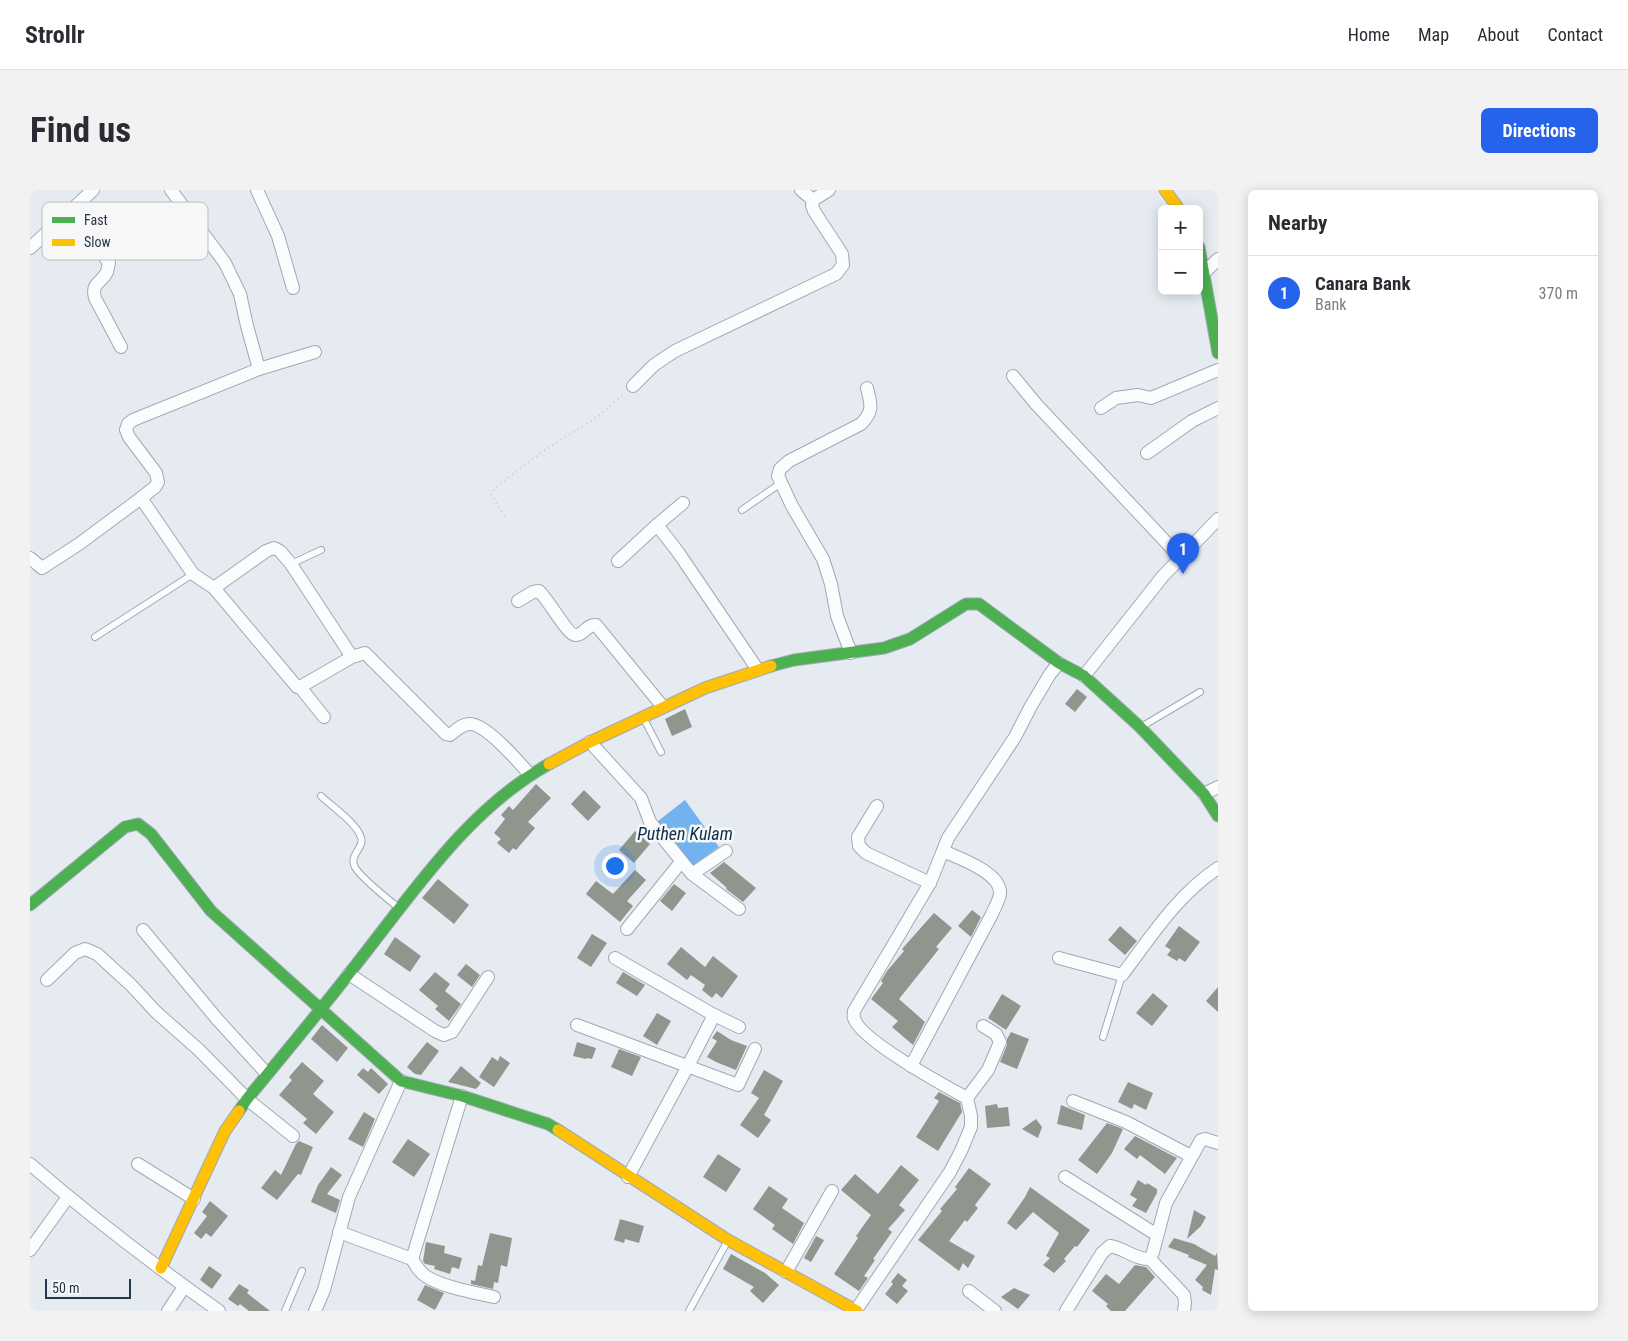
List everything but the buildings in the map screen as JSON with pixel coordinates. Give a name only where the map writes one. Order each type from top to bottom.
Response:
[{"type":"street","points":[[80,202],[93,190]]},
{"type":"street","points":[[171,190],[180,202]]},
{"type":"street","points":[[257,190],[278,236],[293,288]]},
{"type":"street","points":[[801,190],[813,200]]},
{"type":"street","points":[[813,200],[829,190]]},
{"type":"street","points":[[1165,190],[1176,205]]},
{"type":"street","points":[[633,386],[654,365],[675,350],[836,274],[843,266],[842,254],[814,211],[813,200]]},
{"type":"street","points":[[30,248],[42,237]]},
{"type":"street","points":[[208,240],[225,263],[240,294],[259,369]]},
{"type":"street","points":[[1199,250],[1218,353]]},
{"type":"street","points":[[1204,273],[1218,259]]},
{"type":"street","points":[[107,260],[109,263],[107,272],[97,282],[93,290],[95,298],[121,347]]},
{"type":"street","points":[[30,558],[42,568],[79,544],[141,498],[158,482],[156,473],[129,437],[126,430],[128,424],[138,418],[259,369],[315,352]]},
{"type":"street","points":[[1101,408],[1116,398],[1138,395],[1151,398],[1218,370]]},
{"type":"street","points":[[1013,376],[1036,404],[1180,557]]},
{"type":"street","points":[[852,653],[838,616],[831,584],[822,559],[778,476],[780,469],[789,461],[861,424],[869,416],[871,405],[867,388]]},
{"type":"street","points":[[1147,453],[1192,421],[1218,408]]},
{"type":"street","points":[[141,498],[194,574],[214,588],[324,717]]},
{"type":"street","points":[[618,561],[683,503]]},
{"type":"street","points":[[1084,676],[1163,576],[1218,519]]},
{"type":"street","points":[[657,525],[678,552],[758,670]]},
{"type":"street","points":[[214,588],[266,551],[274,548],[280,551],[291,564],[352,657]]},
{"type":"street","points":[[518,601],[533,592],[539,592],[545,596],[566,627],[575,635],[591,625],[596,625],[663,707]]},
{"type":"street","points":[[162,1268],[225,1131],[247,1098],[322,1009],[400,909],[472,822],[530,774],[590,742],[705,688],[794,660],[884,648],[910,639],[966,604],[979,604],[1058,663],[1084,676],[1140,727],[1204,794],[1218,816]]},
{"type":"street","points":[[300,687],[352,657],[365,653],[446,734],[450,735],[463,725],[472,724],[482,728],[530,774]]},
{"type":"street","points":[[30,906],[125,826],[138,824],[151,834],[211,911],[401,1081],[462,1096],[548,1124],[628,1178],[728,1240],[857,1310],[950,1172],[971,1127],[971,1116],[967,1098],[882,1047],[854,1019],[854,1011],[930,883],[948,838],[1015,737],[1031,706],[1058,663]]},
{"type":"street","points":[[590,742],[641,798],[650,822],[681,862],[692,874],[739,910]]},
{"type":"street","points":[[1204,794],[1218,787]]},
{"type":"street","points":[[877,806],[858,837],[859,846],[866,854],[930,883]]},
{"type":"street","points":[[692,874],[726,851]]},
{"type":"street","points":[[912,1066],[991,916],[1000,893],[997,881],[989,873],[943,851]]},
{"type":"street","points":[[627,929],[681,862]]},
{"type":"street","points":[[1059,958],[1122,975],[1166,916],[1189,890],[1218,868]]},
{"type":"street","points":[[142,930],[217,1019],[267,1074]]},
{"type":"street","points":[[47,980],[75,953],[85,949],[97,954],[247,1098],[293,1136]]},
{"type":"street","points":[[615,958],[714,1015],[739,1027]]},
{"type":"street","points":[[349,974],[444,1035],[452,1032],[488,977]]},
{"type":"street","points":[[628,1178],[714,1015]]},
{"type":"street","points":[[577,1025],[738,1086],[755,1049]]},
{"type":"street","points":[[967,1098],[988,1070],[1000,1042],[996,1034],[984,1026]]},
{"type":"street","points":[[315,1311],[324,1290],[348,1197],[401,1081]]},
{"type":"street","points":[[412,1259],[462,1096]]},
{"type":"street","points":[[1073,1100],[1126,1122],[1191,1156]]},
{"type":"street","points":[[1150,1259],[1166,1203],[1191,1156],[1201,1140],[1205,1139],[1218,1143]]},
{"type":"street","points":[[30,1164],[68,1197],[162,1268],[184,1287],[219,1311]]},
{"type":"street","points":[[138,1164],[194,1199]]},
{"type":"street","points":[[1065,1177],[1157,1235]]},
{"type":"street","points":[[786,1272],[832,1191]]},
{"type":"street","points":[[30,1250],[68,1197]]},
{"type":"street","points":[[339,1232],[412,1259],[418,1269],[426,1276],[444,1284],[494,1297]]},
{"type":"street","points":[[1066,1311],[1102,1253],[1110,1246],[1119,1247],[1139,1258],[1150,1259],[1184,1295],[1185,1310]]},
{"type":"street","points":[[168,1311],[184,1287]]},
{"type":"street","points":[[969,1290],[994,1311]]},
{"type":"lane","points":[[742,510],[781,483]]},
{"type":"lane","points":[[291,564],[321,550]]},
{"type":"lane","points":[[95,637],[194,574]]},
{"type":"lane","points":[[1140,727],[1200,692]]},
{"type":"lane","points":[[643,716],[662,752]]},
{"type":"lane","points":[[320,796],[356,827],[361,835],[362,843],[353,858],[354,867],[400,909]]},
{"type":"lane","points":[[1103,1037],[1122,975]]},
{"type":"lane","points":[[689,1311],[728,1240]]},
{"type":"lane","points":[[285,1311],[302,1271]]},
{"type":"path","points":[[504,516],[492,494],[496,487],[545,450],[600,415],[633,386]]},
{"type":"water","name":"Puthen Kulam","points":[[685,800],[719,847],[688,869],[653,825]]},
{"type":"traffic: fast","points":[[1200,250],[1218,353]]},
{"type":"traffic: fast","points":[[771,666],[794,660],[884,648],[910,639],[966,604],[979,604],[1059,663],[1084,676],[1140,727],[1204,794],[1218,816]]},
{"type":"traffic: fast","points":[[239,1111],[446,851],[494,803],[521,782],[549,764]]},
{"type":"traffic: fast","points":[[30,905],[125,827],[138,824],[151,834],[211,911],[401,1081],[462,1096],[548,1124],[558,1130]]},
{"type":"traffic: slow","points":[[1165,190],[1176,205]]},
{"type":"traffic: slow","points":[[549,764],[590,742],[705,688],[771,666]]},
{"type":"traffic: slow","points":[[161,1268],[225,1131],[239,1111]]},
{"type":"traffic: slow","points":[[558,1130],[728,1240],[857,1311]]},
{"type":"place","name":"Canara Bank","points":[[1183,574]]}]
